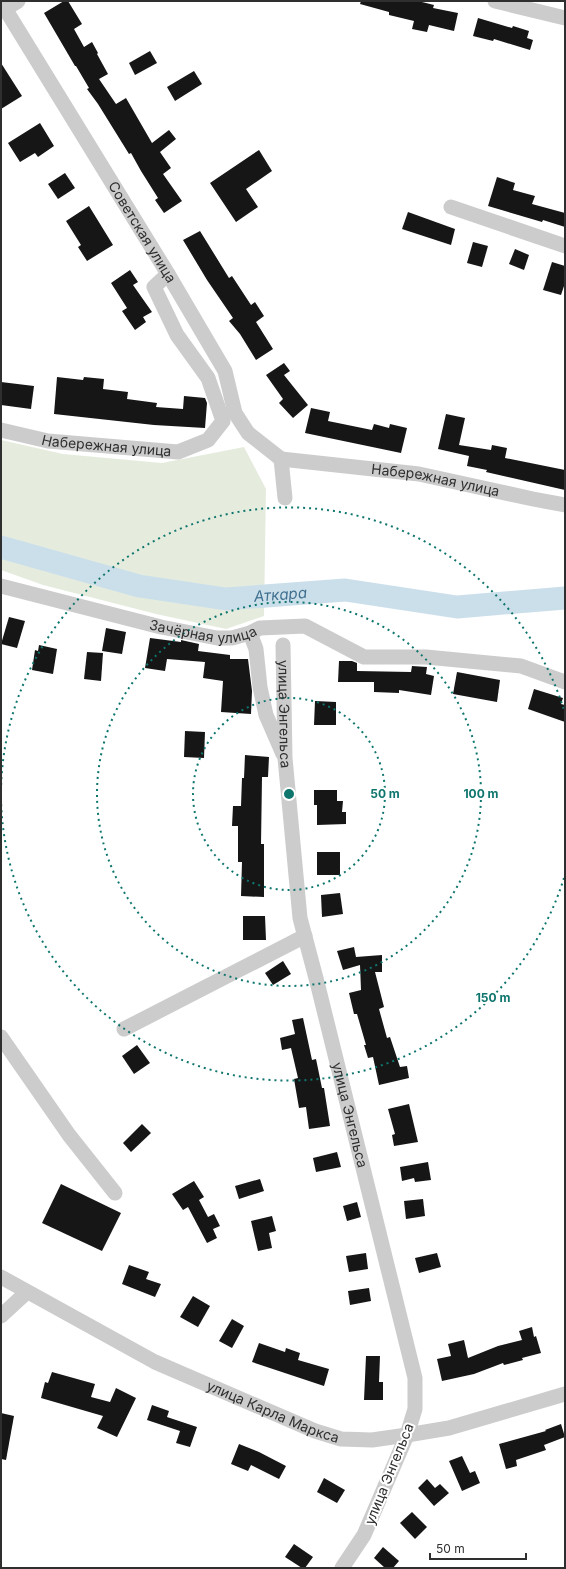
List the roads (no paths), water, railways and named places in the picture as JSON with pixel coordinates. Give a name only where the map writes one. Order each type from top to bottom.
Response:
[{"type":"street","points":[[495,1],[537,6],[565,18]]},
{"type":"street","name":"Советская улица","points":[[8,4],[225,371],[235,413],[248,433],[281,459]]},
{"type":"street","points":[[451,207],[565,246]]},
{"type":"street","name":"Набережная улица","points":[[1,430],[48,441],[178,452],[208,440],[223,421],[208,378],[177,335],[154,287],[168,274]]},
{"type":"street","points":[[281,459],[285,498]]},
{"type":"street","name":"Набережная улица","points":[[281,459],[419,474],[565,505]]},
{"type":"street","name":"Зачёрная улица","points":[[1,586],[161,627],[210,637],[232,638],[250,633],[260,628],[305,626],[364,657],[426,657],[521,666],[565,682]]},
{"type":"street","points":[[250,633],[256,649],[260,688],[266,715],[286,758]]},
{"type":"street","name":"улица Энгельса","points":[[283,645],[286,758],[300,918],[415,1378],[415,1409],[407,1435],[364,1535],[342,1568]]},
{"type":"street","points":[[124,1029],[305,936]]},
{"type":"street","points":[[1,1037],[69,1135],[115,1193]]},
{"type":"street","name":"улица Карла Маркса","points":[[1,1277],[155,1362],[315,1430],[341,1439],[372,1440],[449,1428],[565,1394]]},
{"type":"street","points":[[1,1316],[27,1292]]},
{"type":"waterway","name":"Аткара","points":[[1,547],[139,586],[226,599],[345,590],[457,607],[565,598]]}]
